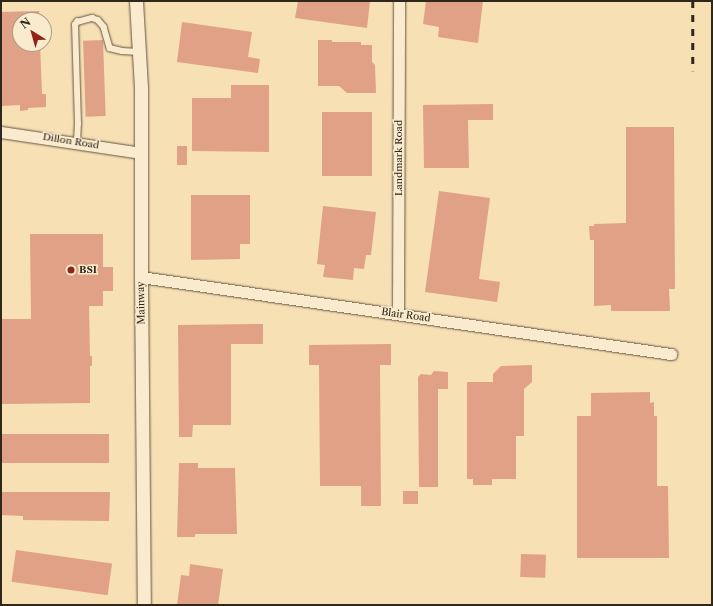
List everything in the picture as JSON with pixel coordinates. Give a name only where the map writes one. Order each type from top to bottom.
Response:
[{"type":"street","name":"Mainway","points":[[136,1],[141,88],[144,605]]},
{"type":"street","name":"Landmark Road","points":[[398,314],[399,1]]},
{"type":"street","name":"Dillon Road","points":[[1,132],[77,142],[141,153]]},
{"type":"street","name":"Blair Road","points":[[141,278],[671,354]]},
{"type":"lane","points":[[77,142],[78,124],[75,25],[77,22],[92,18],[98,20],[104,27],[110,48],[122,51],[139,52]]},
{"type":"building","points":[[298,1],[370,1],[367,28],[295,18]]},
{"type":"building","points":[[426,1],[483,1],[478,43],[438,37],[439,27],[423,24]]},
{"type":"building","points":[[39,11],[12,12],[12,52],[40,52],[42,94],[46,94],[46,107],[28,108],[28,110],[20,111],[20,105],[1,106],[1,12]]},
{"type":"building","points":[[182,22],[252,32],[248,57],[260,59],[258,73],[177,62]]},
{"type":"building","points":[[103,40],[106,116],[86,117],[83,41]]},
{"type":"building","points":[[318,40],[332,40],[332,42],[361,42],[361,45],[372,45],[372,62],[375,65],[376,93],[347,93],[339,86],[318,86]]},
{"type":"building","points":[[231,85],[269,85],[269,152],[192,151],[192,98],[231,98]]},
{"type":"building","points":[[493,104],[493,120],[468,120],[469,168],[424,168],[423,105]]},
{"type":"building","points":[[322,112],[372,112],[372,176],[322,176]]},
{"type":"building","points":[[626,127],[674,127],[675,289],[669,289],[670,311],[611,311],[611,305],[594,306],[594,240],[590,240],[589,226],[594,226],[594,224],[626,223]]},
{"type":"building","points":[[177,146],[187,146],[187,165],[177,165]]},
{"type":"building","points":[[439,191],[490,198],[479,279],[500,282],[497,302],[425,292]]},
{"type":"building","points":[[191,195],[250,195],[250,244],[240,244],[240,259],[191,260]]},
{"type":"building","points":[[323,206],[376,212],[371,255],[366,255],[364,269],[354,268],[353,280],[323,277],[325,265],[317,264]]},
{"type":"building","points":[[30,234],[103,234],[103,267],[113,267],[113,291],[103,291],[103,306],[89,306],[90,356],[92,356],[92,366],[90,366],[90,403],[1,404],[1,319],[31,319]]},
{"type":"building","points":[[263,324],[263,344],[231,344],[231,425],[193,425],[192,437],[179,437],[178,325]]},
{"type":"building","points":[[391,344],[391,365],[380,365],[381,506],[361,506],[361,486],[320,486],[319,365],[309,365],[309,345]]},
{"type":"building","points":[[532,365],[532,382],[524,389],[524,436],[516,436],[516,479],[492,479],[492,485],[473,485],[473,479],[467,479],[467,382],[493,382],[493,374],[501,366]]},
{"type":"building","points":[[434,371],[448,372],[448,389],[438,389],[438,487],[419,487],[418,377],[421,374],[431,375]]},
{"type":"building","points":[[650,392],[650,403],[654,402],[654,416],[657,416],[657,486],[668,486],[669,558],[577,558],[577,416],[591,416],[591,393]]},
{"type":"building","points":[[1,434],[109,434],[109,463],[1,463]]},
{"type":"building","points":[[179,463],[198,463],[198,468],[235,468],[237,534],[195,534],[195,537],[177,537]]},
{"type":"building","points":[[403,491],[418,491],[418,504],[403,504]]},
{"type":"building","points":[[1,492],[110,492],[109,521],[23,520],[23,516],[1,515]]},
{"type":"building","points":[[16,550],[112,563],[108,595],[12,582]]},
{"type":"building","points":[[521,554],[546,555],[545,578],[520,577]]},
{"type":"building","points":[[190,564],[223,569],[218,605],[177,605],[181,575],[189,576]]},
{"type":"railway","points":[[693,1],[693,71]]},
{"type":"place","name":"BSI","points":[[71,270]]}]
